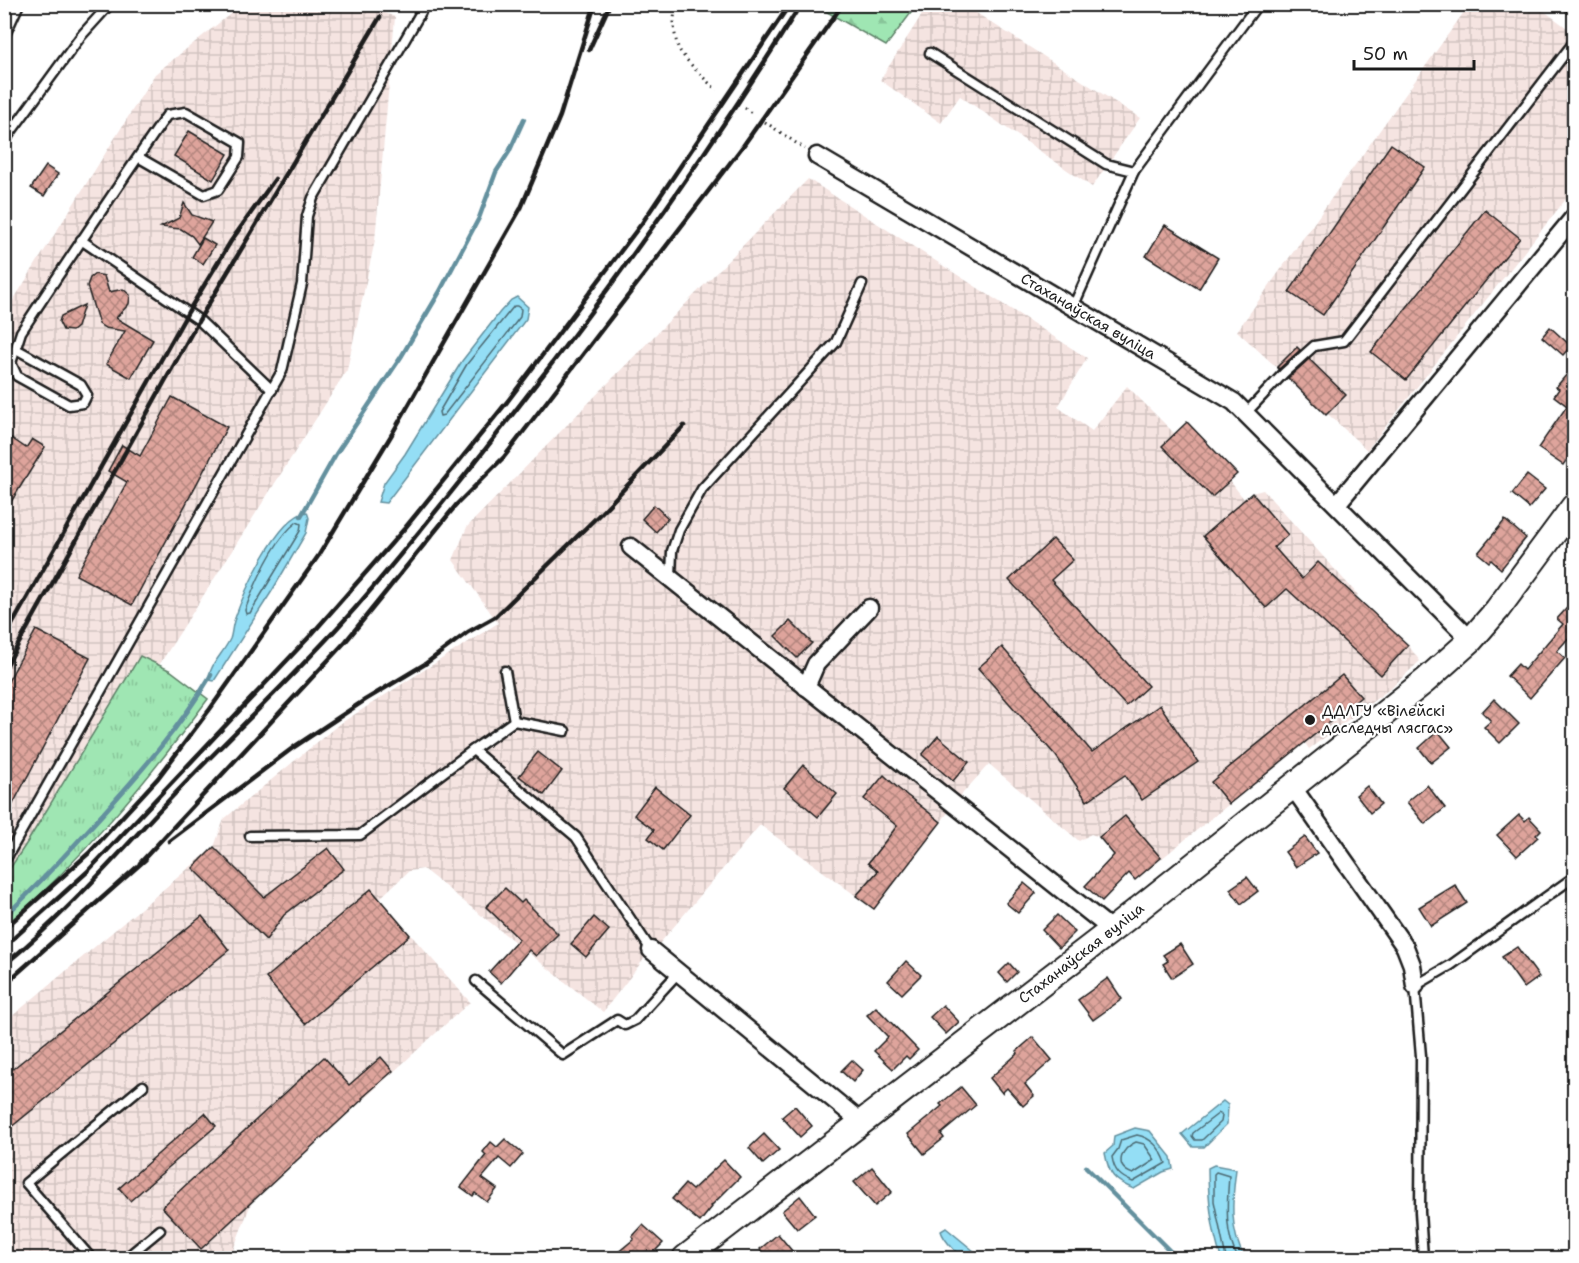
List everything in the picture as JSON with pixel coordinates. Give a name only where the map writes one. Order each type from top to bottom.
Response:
[{"type":"street","name":"Стаханаўская вуліца","points":[[817,156],[1234,402],[1443,614],[1472,640]]},
{"type":"street","points":[[1337,504],[1575,217]]},
{"type":"street","name":"Стаханаўская вуліца","points":[[685,1258],[1112,930],[1425,681],[1472,640],[1575,506]]},
{"type":"street","points":[[631,547],[1112,930]]},
{"type":"street","points":[[806,687],[816,664],[869,608]]},
{"type":"street","points":[[1292,786],[1405,947],[1412,965],[1415,986]]},
{"type":"street","points":[[651,950],[861,1122]]},
{"type":"lane","points":[[4,37],[19,4]]},
{"type":"lane","points":[[4,146],[8,136],[81,36],[111,4]]},
{"type":"lane","points":[[4,862],[282,371],[302,284],[307,216],[314,198],[421,12],[422,4]]},
{"type":"lane","points":[[1073,307],[1134,171],[1258,4]]},
{"type":"lane","points":[[1567,4],[1575,11]]},
{"type":"lane","points":[[1246,413],[1284,373],[1314,346],[1344,341],[1575,42]]},
{"type":"lane","points":[[930,53],[1106,164],[1134,171]]},
{"type":"lane","points":[[16,349],[81,385],[87,395],[83,402],[69,405],[17,376],[11,363],[21,332],[81,240],[166,116],[186,112],[240,143],[239,157],[218,190],[204,195],[138,157]]},
{"type":"lane","points":[[4,124],[8,136]]},
{"type":"lane","points":[[81,240],[199,320],[272,390]]},
{"type":"lane","points":[[671,578],[672,551],[679,530],[702,489],[836,342],[862,284]]},
{"type":"lane","points":[[505,670],[514,721]]},
{"type":"lane","points":[[250,836],[360,835],[514,721],[565,731]]},
{"type":"lane","points":[[472,750],[576,837],[651,950]]},
{"type":"lane","points":[[1423,1258],[1420,1212],[1420,1056],[1415,986],[1451,965],[1575,877]]},
{"type":"lane","points":[[476,981],[563,1055],[617,1020],[625,1025],[635,1020],[679,972]]},
{"type":"lane","points":[[91,1258],[26,1183],[143,1086]]},
{"type":"lane","points":[[126,1258],[160,1230]]},
{"type":"path","points":[[676,4],[673,14],[679,49],[717,90]]},
{"type":"path","points":[[745,108],[753,114]]},
{"type":"path","points":[[765,122],[817,156]]},
{"type":"shaded area","points":[[251,4],[365,5],[395,17],[375,240],[347,370],[21,882],[4,897],[4,315],[155,74],[239,7]]},
{"type":"shaded area","points":[[928,5],[964,5],[1140,118],[1092,187],[960,96],[941,123],[880,80]]},
{"type":"shaded area","points":[[1469,5],[1536,5],[1574,33],[1574,189],[1367,450],[1237,331]]},
{"type":"shaded area","points":[[808,179],[1087,358],[1058,407],[1092,431],[1127,386],[1175,434],[1187,422],[1237,474],[1230,481],[1244,499],[1252,493],[1263,490],[1358,595],[1356,598],[1408,645],[1420,661],[1391,688],[1309,749],[1305,743],[1135,880],[1099,837],[1091,834],[1079,841],[989,764],[963,793],[874,909],[760,825],[660,943],[651,950],[603,1012],[423,869],[409,871],[379,899],[470,1002],[252,1201],[230,1258],[5,1258],[5,1022],[214,847],[224,819],[338,725],[498,623],[453,560],[467,527]]},
{"type":"green space","points":[[815,5],[917,5],[886,46]]},
{"type":"green space","points":[[140,656],[171,671],[208,699],[112,819],[61,875],[5,927],[5,876]]},
{"type":"water","points":[[517,297],[528,307],[526,319],[386,503],[378,502],[384,483],[405,454],[462,361],[500,312]]},
{"type":"water","points":[[307,512],[309,518],[306,533],[272,591],[214,681],[208,680],[211,669],[230,639],[238,609],[263,558],[284,527],[296,517]]},
{"type":"water","points":[[1223,1101],[1228,1105],[1227,1124],[1204,1147],[1193,1147],[1182,1134]]},
{"type":"water","points":[[1135,1128],[1150,1131],[1171,1157],[1173,1169],[1163,1172],[1134,1189],[1117,1180],[1108,1167],[1105,1153],[1113,1146],[1114,1136]]},
{"type":"water","points":[[1214,1165],[1236,1169],[1234,1226],[1245,1258],[1221,1258],[1212,1224],[1209,1191],[1208,1168]]},
{"type":"water","points":[[946,1228],[975,1252],[973,1258],[961,1258],[942,1235],[941,1231]]},
{"type":"building","points":[[189,131],[228,154],[213,180],[174,156]]},
{"type":"building","points":[[1391,144],[1425,167],[1323,315],[1289,292]]},
{"type":"building","points":[[46,166],[58,174],[44,196],[31,188]]},
{"type":"building","points":[[184,203],[192,215],[212,222],[198,244],[192,236],[181,229],[161,227],[179,218]]},
{"type":"building","points":[[1485,210],[1520,238],[1406,380],[1371,352]]},
{"type":"building","points":[[1165,225],[1218,258],[1199,289],[1146,256]]},
{"type":"building","points":[[203,238],[215,245],[203,264],[192,257]]},
{"type":"building","points":[[95,274],[104,276],[109,292],[123,289],[130,295],[129,304],[116,318],[153,340],[131,378],[106,364],[125,331],[105,328],[99,324],[87,286],[90,278]]},
{"type":"building","points":[[84,305],[77,327],[72,331],[63,330],[59,322],[61,316]]},
{"type":"building","points":[[1550,327],[1571,346],[1563,355],[1542,337]]},
{"type":"building","points":[[1297,347],[1300,350],[1279,369],[1277,367]]},
{"type":"building","points":[[1309,359],[1346,395],[1326,415],[1288,378]]},
{"type":"building","points":[[1567,374],[1575,380],[1575,448],[1563,465],[1538,448],[1567,406],[1554,396],[1559,389],[1556,387]]},
{"type":"building","points":[[172,397],[227,427],[132,605],[76,575],[127,482],[108,471],[122,445],[140,456]]},
{"type":"building","points":[[1187,422],[1237,474],[1212,497],[1162,446]]},
{"type":"building","points":[[4,433],[26,448],[32,439],[45,447],[4,513]]},
{"type":"building","points":[[1527,475],[1545,489],[1529,508],[1512,494]]},
{"type":"building","points":[[1252,493],[1288,535],[1274,547],[1302,579],[1318,562],[1408,645],[1381,675],[1287,589],[1266,608],[1203,536]]},
{"type":"building","points":[[654,505],[668,518],[656,532],[642,519]]},
{"type":"building","points":[[1505,520],[1526,538],[1501,569],[1478,553]]},
{"type":"building","points":[[1053,539],[1073,560],[1051,580],[1148,686],[1126,706],[1009,580]]},
{"type":"building","points":[[1575,599],[1575,634],[1573,633],[1557,651],[1565,658],[1530,698],[1507,676],[1518,664],[1524,670],[1563,624],[1557,619]]},
{"type":"building","points":[[790,621],[812,643],[797,658],[775,636]]},
{"type":"building","points":[[36,630],[90,658],[4,821],[4,689]]},
{"type":"building","points":[[1002,647],[1092,752],[1160,705],[1198,762],[1142,800],[1125,775],[1087,801],[1056,756],[978,668]]},
{"type":"building","name":"ДДЛГУ «Вілейскі даследчы лясгас»","points":[[1342,675],[1361,697],[1229,804],[1211,782]]},
{"type":"building","points":[[1494,699],[1519,724],[1500,743],[1484,727],[1491,721],[1482,712]]},
{"type":"building","points":[[1438,731],[1451,747],[1431,763],[1419,748]]},
{"type":"building","points":[[938,736],[969,762],[953,781],[922,755]]},
{"type":"building","points":[[538,752],[562,771],[544,795],[519,776]]},
{"type":"building","points":[[803,765],[837,794],[818,817],[784,788]]},
{"type":"building","points":[[884,775],[941,822],[874,909],[856,896],[878,871],[868,863],[897,826],[864,799]]},
{"type":"building","points":[[1427,785],[1445,808],[1425,824],[1407,802]]},
{"type":"building","points":[[1367,786],[1381,804],[1370,813],[1356,795]]},
{"type":"building","points":[[655,787],[690,815],[663,850],[648,838],[654,830],[634,815]]},
{"type":"building","points":[[1519,815],[1525,821],[1529,817],[1541,830],[1536,835],[1538,837],[1517,856],[1497,835]]},
{"type":"building","points":[[1125,816],[1161,858],[1135,880],[1129,873],[1102,901],[1085,886],[1114,855],[1099,837]]},
{"type":"building","points":[[1305,837],[1317,853],[1296,867],[1285,852]]},
{"type":"building","points":[[214,847],[264,897],[328,848],[344,869],[284,915],[266,940],[193,868]]},
{"type":"building","points":[[1247,877],[1258,891],[1241,904],[1230,889]]},
{"type":"building","points":[[1024,883],[1036,893],[1018,913],[1006,903]]},
{"type":"building","points":[[1455,885],[1467,903],[1431,926],[1419,907]]},
{"type":"building","points":[[505,888],[521,903],[524,900],[558,934],[536,956],[529,950],[501,983],[489,972],[519,939],[486,907]]},
{"type":"building","points":[[371,889],[410,935],[305,1024],[266,978]]},
{"type":"building","points":[[1057,915],[1075,932],[1059,948],[1042,930]]},
{"type":"building","points":[[202,916],[229,950],[10,1128],[4,1121],[4,1076]]},
{"type":"building","points":[[594,917],[609,930],[586,957],[571,944]]},
{"type":"building","points":[[1180,944],[1193,964],[1172,978],[1163,964],[1168,961],[1163,955]]},
{"type":"building","points":[[1517,947],[1539,977],[1524,988],[1502,957]]},
{"type":"building","points":[[906,961],[921,975],[902,994],[888,981]]},
{"type":"building","points":[[1009,963],[1017,972],[1007,982],[999,973]]},
{"type":"building","points":[[1108,978],[1122,999],[1093,1020],[1078,1000]]},
{"type":"building","points":[[943,1005],[959,1022],[946,1034],[930,1017]]},
{"type":"building","points":[[876,1007],[918,1050],[909,1059],[906,1056],[893,1069],[874,1051],[888,1037],[867,1015]]},
{"type":"building","points":[[1033,1037],[1052,1060],[1025,1084],[1034,1096],[1023,1106],[1007,1088],[1002,1093],[990,1078]]},
{"type":"building","points":[[324,1057],[349,1085],[381,1057],[393,1071],[201,1249],[162,1207]]},
{"type":"building","points":[[852,1060],[863,1070],[853,1082],[841,1071]]},
{"type":"building","points":[[961,1087],[976,1105],[941,1134],[944,1138],[924,1154],[908,1134]]},
{"type":"building","points":[[795,1106],[812,1126],[800,1137],[782,1117]]},
{"type":"building","points":[[205,1113],[216,1126],[130,1201],[119,1188]]},
{"type":"building","points":[[764,1134],[779,1150],[763,1164],[749,1148]]},
{"type":"building","points":[[505,1139],[523,1154],[511,1168],[499,1158],[482,1178],[497,1189],[487,1202],[461,1187],[486,1155],[483,1152],[491,1142],[497,1147]]},
{"type":"building","points":[[724,1160],[740,1177],[711,1206],[700,1222],[672,1199],[685,1184],[692,1190]]},
{"type":"building","points":[[872,1167],[892,1192],[875,1206],[854,1182]]},
{"type":"building","points":[[800,1196],[815,1215],[797,1229],[782,1211]]},
{"type":"building","points":[[643,1225],[663,1243],[648,1258],[611,1258],[634,1239],[632,1237]]},
{"type":"building","points":[[778,1234],[798,1258],[768,1258],[760,1249]]},
{"type":"waterway","points":[[301,516],[336,454],[401,357],[439,293],[479,218],[496,172],[509,152],[524,119]]},
{"type":"waterway","points":[[4,917],[53,868],[145,766],[187,713],[211,675]]},
{"type":"waterway","points":[[1086,1167],[1177,1258]]},
{"type":"railway","points":[[4,929],[89,853],[158,778],[319,555],[392,434],[521,208],[560,116],[595,4]]},
{"type":"railway","points":[[589,50],[610,4]]},
{"type":"railway","points":[[4,947],[87,872],[311,635],[405,528],[507,402],[642,223],[790,4]]},
{"type":"railway","points":[[4,965],[79,896],[195,773],[298,670],[338,628],[399,557],[519,406],[630,259],[701,158],[801,4]]},
{"type":"railway","points":[[140,863],[346,641],[457,504],[504,457],[743,146],[843,4]]},
{"type":"railway","points":[[4,670],[199,320],[380,17]]},
{"type":"railway","points":[[4,639],[188,312],[231,241],[275,179]]},
{"type":"railway","points":[[169,841],[294,747],[425,664],[468,632],[495,617],[601,513],[684,426]]},
{"type":"railway","points":[[4,985],[146,859]]},
{"type":"place","name":"ДДЛГУ «Вілейскі даследчы лясгас»","points":[[1310,720]]}]
